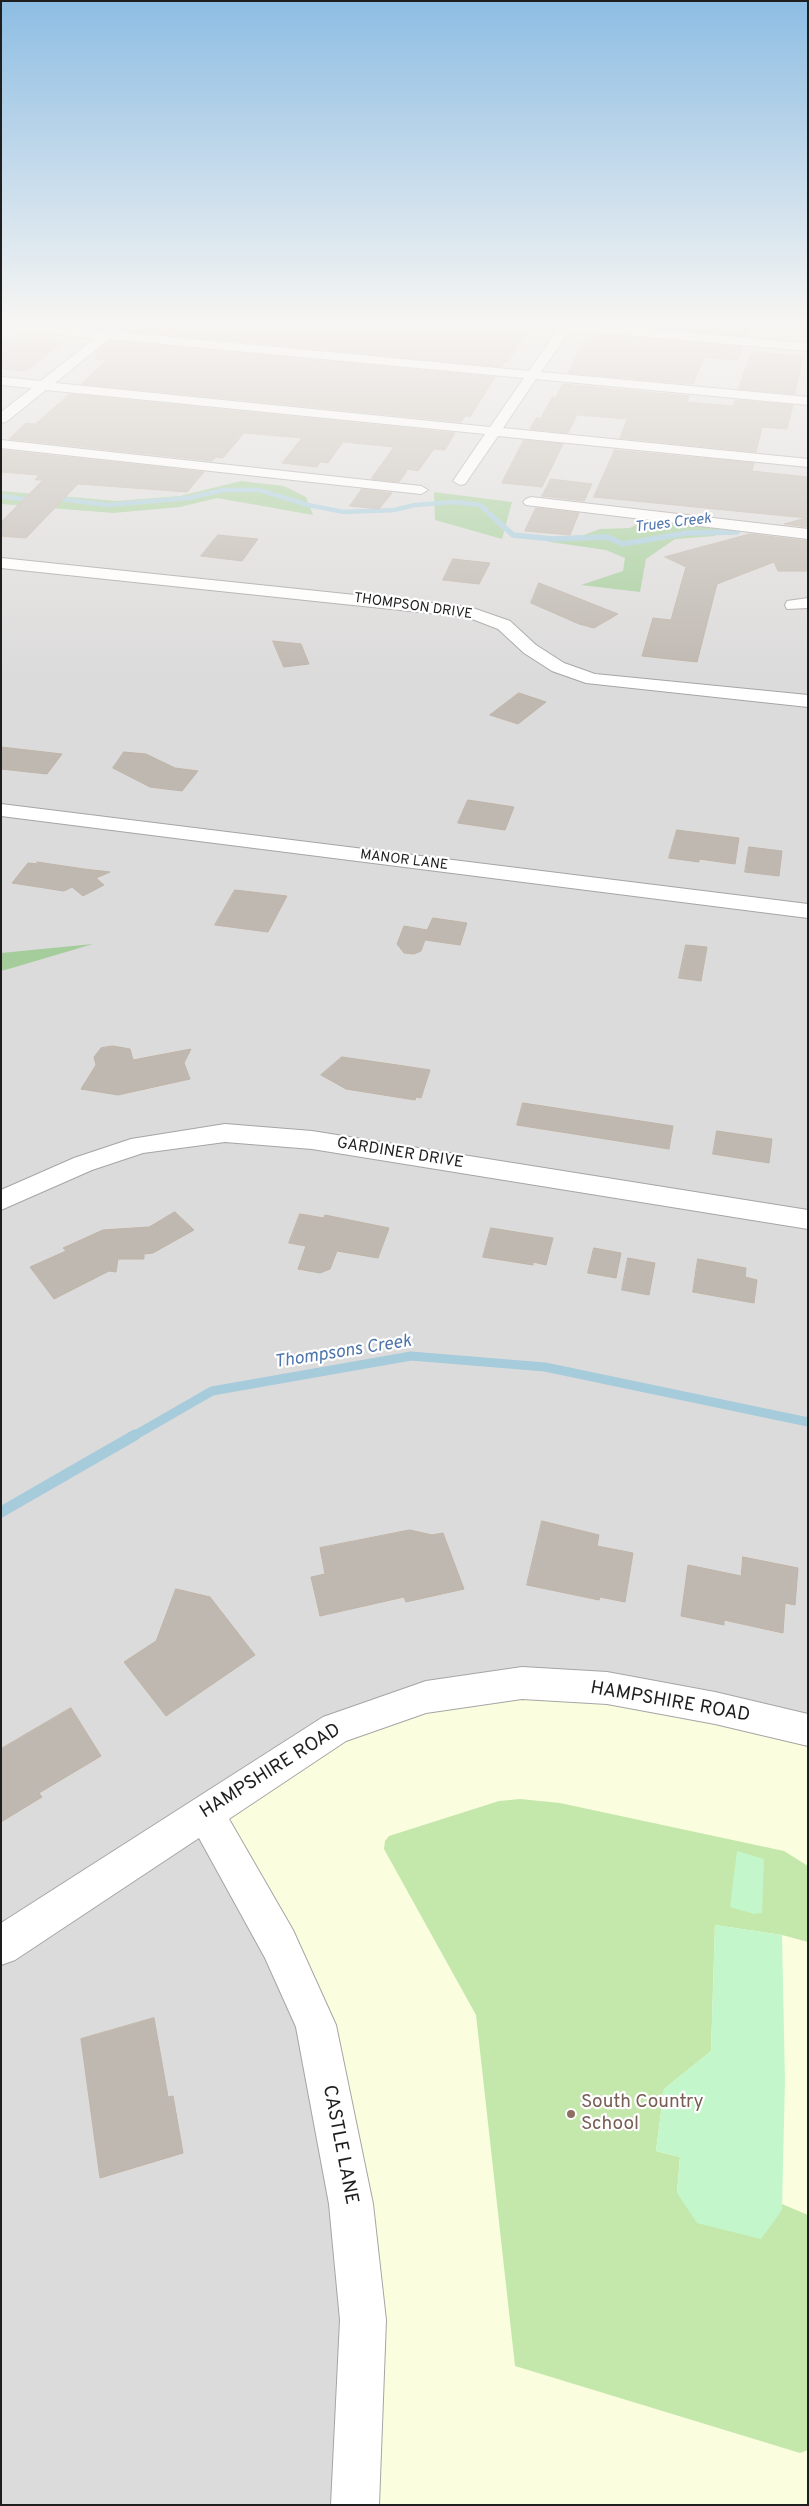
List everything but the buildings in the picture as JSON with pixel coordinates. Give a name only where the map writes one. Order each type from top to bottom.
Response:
[{"type":"street","points":[[460,481],[487,443]]},
{"type":"street","points":[[612,443],[808,463]]},
{"type":"street","points":[[1,444],[421,490]]},
{"type":"street","points":[[531,502],[808,534]]},
{"type":"street","name":"THOMPSON DRIVE","points":[[1,563],[470,612],[504,625],[530,649],[558,667],[592,679],[808,701]]},
{"type":"street","name":"MANOR LANE","points":[[1,810],[808,911]]},
{"type":"street","name":"GARDINER DRIVE","points":[[1,1201],[83,1164],[140,1145],[226,1133],[312,1140],[808,1220]]},
{"type":"street","name":"HAMPSHIRE ROAD","points":[[1,1946],[335,1729],[426,1697],[522,1683],[607,1688],[715,1708],[808,1730]]},
{"type":"street","name":"CASTLE LANE","points":[[205,1813],[279,1944],[316,2025],[351,2204],[363,2320],[355,2505]]},
{"type":"shaded area","points":[[1,443],[808,443],[808,2505],[1,2505]]},
{"type":"shaded area","name":"South Country School","points":[[522,1683],[808,1730],[808,2505],[355,2505],[363,2320],[316,2025],[205,1813],[335,1729]]},
{"type":"green space","points":[[241,481],[284,486],[306,497],[313,515],[217,498],[180,507],[113,513],[1,504],[1,491],[117,501],[180,496]]},
{"type":"green space","points":[[434,492],[512,502],[502,539],[435,520]]},
{"type":"green space","points":[[639,523],[723,527],[715,536],[675,539],[646,559],[640,592],[581,585],[623,571],[625,558],[606,550],[550,542],[546,538],[584,535],[600,529],[630,528]]},
{"type":"green space","points":[[93,944],[12,968],[1,971],[1,953]]},
{"type":"green space","points":[[520,1799],[560,1803],[784,1851],[808,1866],[808,1942],[782,1935],[715,1925],[711,2051],[664,2089],[656,2151],[680,2157],[677,2193],[781,2210],[782,2204],[808,2215],[808,2450],[800,2453],[515,2366],[476,2015],[384,1849],[385,1841],[389,1836],[499,1801]]},
{"type":"green space","points":[[737,1851],[764,1859],[762,1913],[754,1914],[730,1907]]},
{"type":"green space","points":[[715,1925],[782,1935],[785,2080],[782,2210],[761,2239],[697,2223],[677,2193],[680,2157],[656,2151],[664,2089],[711,2051]]},
{"type":"waterway","name":"Trues Creek","points":[[53,498],[108,505],[189,498],[223,490],[259,490],[308,505],[344,512],[394,510],[415,505],[454,502],[480,505],[494,518]]},
{"type":"waterway","name":"Trues Creek","points":[[1,496],[30,500],[35,498]]},
{"type":"waterway","name":"Trues Creek","points":[[492,516],[513,535],[553,539],[607,537],[623,544],[687,533],[737,532]]},
{"type":"waterway","name":"Thompsons Creek","points":[[132,1437],[212,1391],[411,1356],[545,1367],[808,1422]]},
{"type":"waterway","name":"Thompsons Creek","points":[[1,1512],[135,1435]]},
{"type":"place","name":"South Country School","points":[[571,2114]]}]
